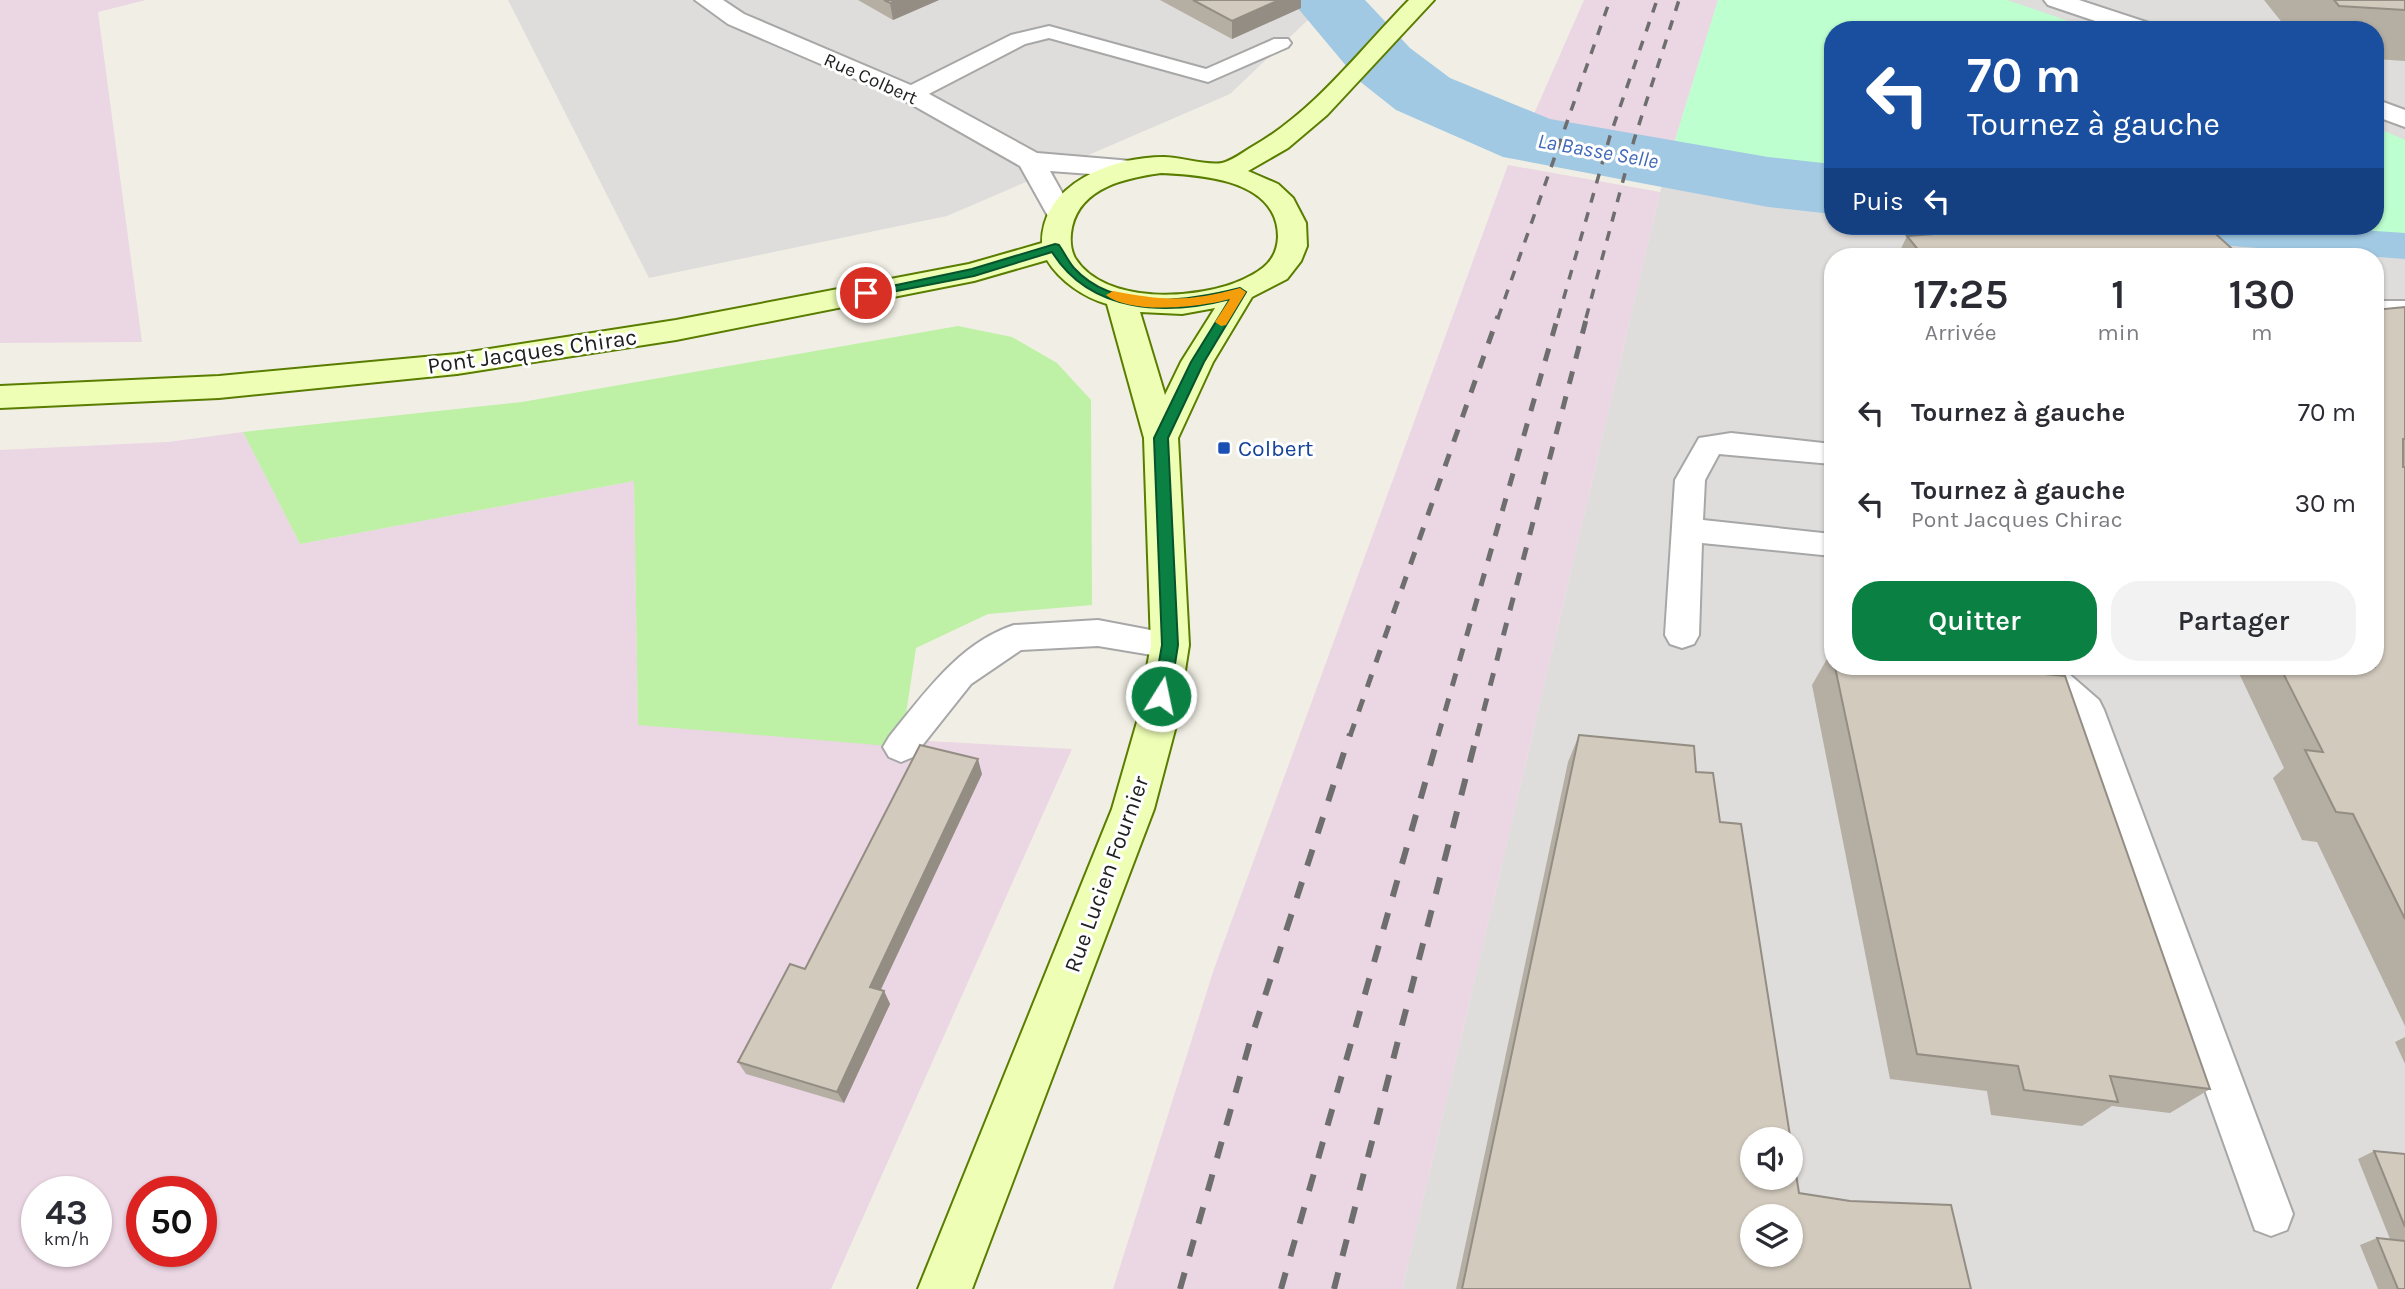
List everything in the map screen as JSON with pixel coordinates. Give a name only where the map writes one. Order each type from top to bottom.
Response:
[{"type":"main road","points":[[1227,171],[1277,144],[1343,86],[1415,7]]},
{"type":"main road","points":[[1190,165],[1227,171],[1262,185],[1280,201],[1291,219],[1293,242],[1289,258],[1272,278],[1240,292],[1202,302],[1161,304],[1121,298],[1091,287],[1070,271],[1055,247],[1059,212],[1089,186],[1132,169],[1190,165]]},
{"type":"main road","name":"Pont Jacques Chirac","points":[[0,397],[219,387],[457,364],[676,330],[906,286],[974,272],[1055,247]]},
{"type":"main road","name":"Rue Lucien Fournier","points":[[1161,438],[1197,362],[1240,292]]},
{"type":"main road","name":"Rue Lucien Fournier","points":[[946,1289],[1133,809],[1157,722],[1170,645],[1161,438],[1121,298]]},
{"type":"street","name":"Rue Colbert","points":[[707,0],[736,19],[911,94],[1031,161],[1132,169]]},
{"type":"street","points":[[2056,0],[2120,21]]},
{"type":"street","points":[[2384,111],[2405,119]]},
{"type":"street","points":[[1031,161],[1059,212]]},
{"type":"lane","points":[[911,94],[1018,39],[1049,32],[1208,76],[1281,43]]},
{"type":"lane","points":[[2384,309],[2405,309]]},
{"type":"lane","points":[[1682,635],[1690,480],[1709,445],[1731,443],[1824,453]]},
{"type":"lane","points":[[1688,530],[1824,544]]},
{"type":"lane","points":[[901,747],[959,675],[1014,638],[1098,633],[1170,645]]},
{"type":"lane","points":[[2047,675],[2087,710],[2271,1214]]},
{"type":"shaded area","points":[[0,0],[146,0],[98,12],[142,342],[0,343]]},
{"type":"shaded area","points":[[508,0],[1329,0],[1230,94],[947,216],[649,278]]},
{"type":"shaded area","points":[[1584,0],[1718,0],[1672,150],[1530,123]]},
{"type":"shaded area","points":[[1718,0],[2405,0],[2405,1289],[1402,1289],[1660,192]]},
{"type":"shaded area","points":[[1508,165],[1660,192],[1402,1289],[1113,1289],[1214,969]]},
{"type":"shaded area","points":[[243,432],[300,544],[634,481],[638,725],[1072,749],[831,1289],[0,1289],[0,450],[168,442]]},
{"type":"green space","points":[[1718,0],[2007,0],[2068,21],[1824,21],[1824,168],[1672,150]]},
{"type":"green space","points":[[2384,131],[2405,140],[2405,237],[2384,235]]},
{"type":"green space","points":[[958,326],[1012,337],[1057,363],[1091,400],[1092,605],[988,614],[916,648],[901,747],[638,725],[634,481],[300,544],[243,432],[522,402]]},
{"type":"water","points":[[1303,0],[1355,0],[1404,61],[1387,84],[1338,39]]},
{"type":"water","points":[[1683,158],[1824,181],[1824,205],[1676,183]]},
{"type":"water","points":[[2405,233],[2405,259],[2384,257],[2384,248],[2260,248],[2088,235]]},
{"type":"building","points":[[1193,0],[1279,0],[1232,21]]},
{"type":"building","points":[[2334,0],[2405,0],[2405,10],[2339,6]]},
{"type":"building","points":[[2217,235],[2231,248],[1917,248],[1907,236]]},
{"type":"building","points":[[2405,307],[2405,919],[2353,814],[2336,812],[2305,750],[2323,752],[2284,675],[2384,675],[2384,309]]},
{"type":"building","points":[[1837,675],[2065,676],[2210,1089],[2110,1076],[2118,1102],[2024,1090],[2018,1066],[1917,1054]]},
{"type":"building","points":[[1579,735],[1694,746],[1696,772],[1713,773],[1720,822],[1741,824],[1789,1127],[1740,1127],[1740,1190],[1799,1190],[1799,1193],[1850,1201],[1951,1205],[1971,1289],[1462,1289]]},
{"type":"building","points":[[920,745],[978,759],[870,987],[884,991],[837,1092],[738,1062],[790,964],[805,969]]},
{"type":"building","points":[[2374,1151],[2405,1154],[2405,1227]]},
{"type":"building","points":[[2377,1238],[2405,1241],[2405,1289],[2398,1289]]},
{"type":"waterway","name":"La Basse Selle","points":[[1326,0],[1384,64],[1423,94],[1531,140],[1768,182],[1824,188]]},
{"type":"railway","points":[[1498,318],[1610,0]]},
{"type":"railway","points":[[1558,318],[1610,136],[1657,0]]},
{"type":"railway","points":[[1586,318],[1634,140],[1679,0]]},
{"type":"railway","points":[[1350,736],[1498,316]]},
{"type":"railway","points":[[1438,736],[1558,316]]},
{"type":"railway","points":[[1477,736],[1587,316]]},
{"type":"railway","points":[[1180,1289],[1249,1045],[1350,734]]},
{"type":"railway","points":[[1281,1289],[1439,734]]},
{"type":"railway","points":[[1334,1289],[1477,734]]},
{"type":"slow traffic","points":[[1113,295],[1161,304],[1202,302],[1240,292],[1221,322]]},
{"type":"place","name":"Colbert","points":[[1224,448]]},
{"type":"route","points":[[866,293],[974,272],[1055,247],[1070,271],[1091,287],[1121,298],[1161,304],[1202,302],[1240,292],[1197,362],[1161,438],[1170,645],[1161,696]]}]
